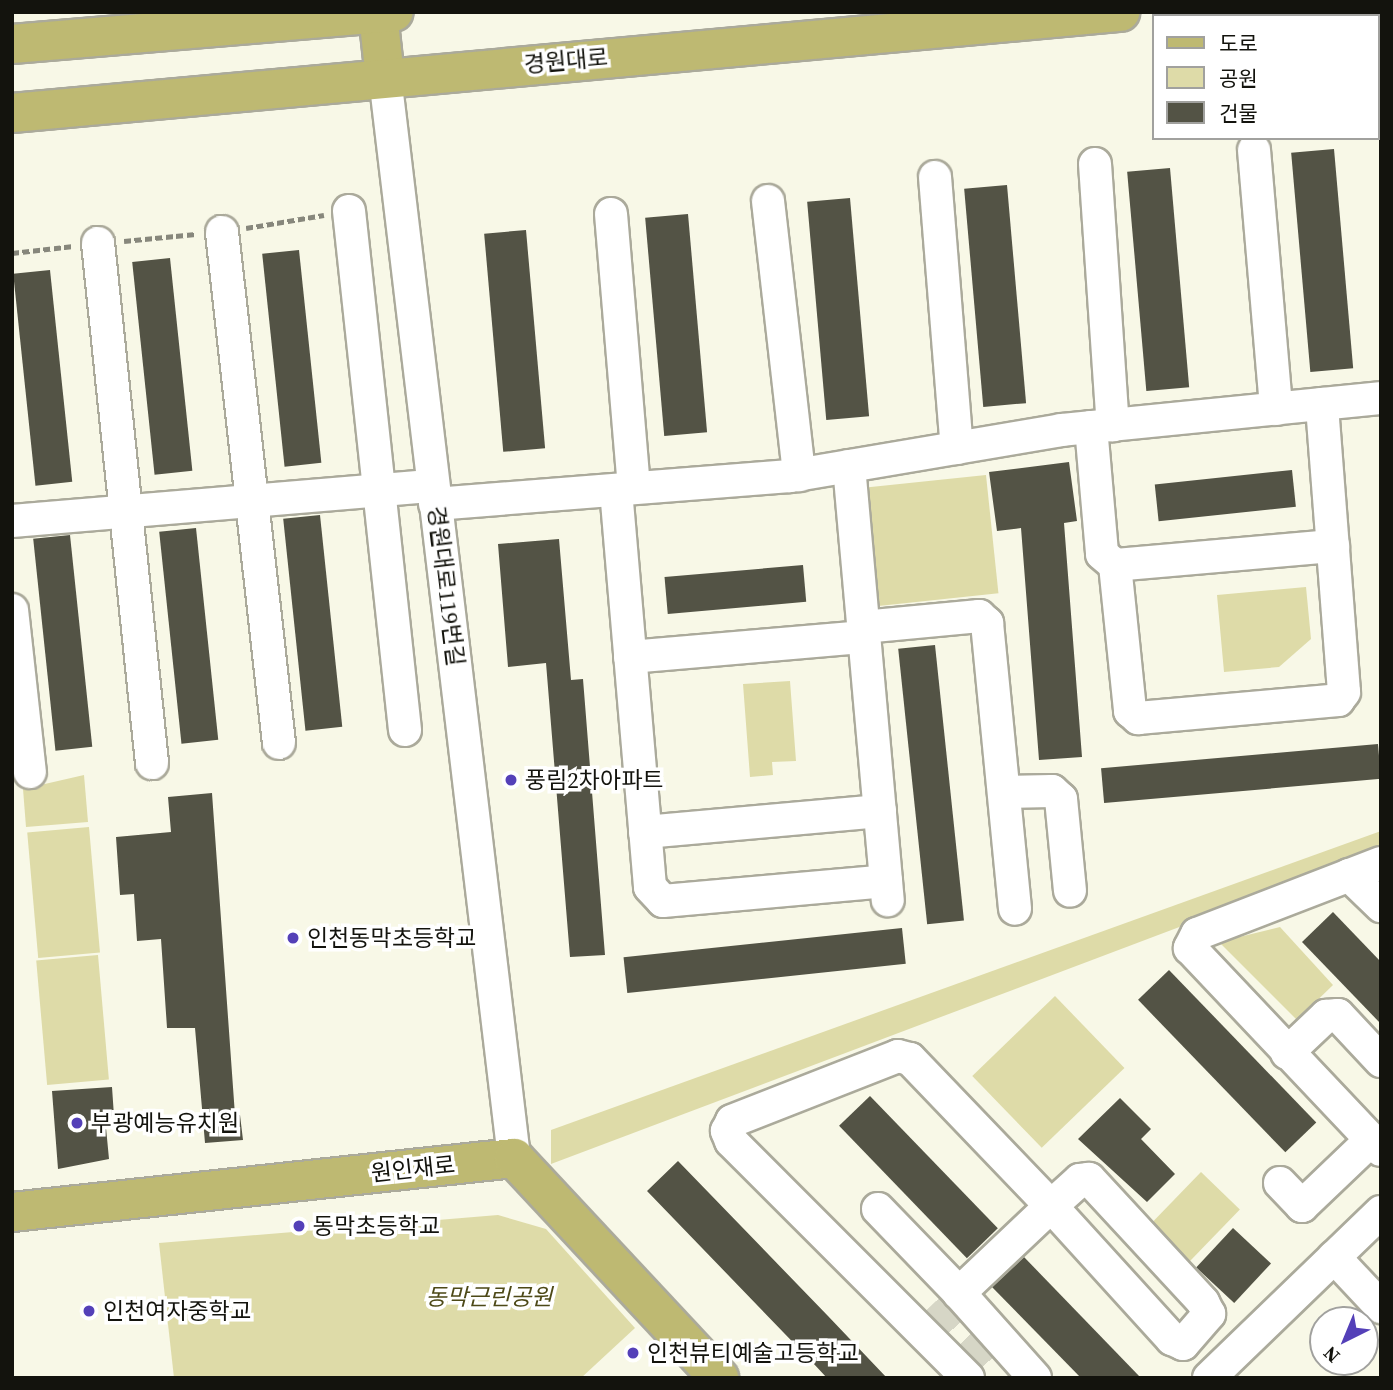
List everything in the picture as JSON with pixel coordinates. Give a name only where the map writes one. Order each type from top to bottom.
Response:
[{"type":"main road","name":"경원대로","points":[[12,113],[1120,12]]},
{"type":"main road","name":"경원대로119번길","points":[[385,77],[386,13]]},
{"type":"main road","points":[[12,44],[386,13]]},
{"type":"main road","points":[[514,1157],[719,1378]]},
{"type":"main road","name":"원인재로","points":[[12,1212],[514,1157]]},
{"type":"street","name":"경원대로119번길","points":[[385,77],[514,1157]]},
{"type":"street","points":[[1255,150],[1276,409]]},
{"type":"street","points":[[1096,164],[1102,554],[1115,565],[1130,711],[1138,718],[1338,699],[1344,692],[1322,404]]},
{"type":"street","points":[[935,177],[957,448]]},
{"type":"street","points":[[768,201],[799,475]]},
{"type":"street","points":[[349,211],[405,730]]},
{"type":"street","points":[[611,214],[625,489],[630,657],[650,887],[663,901],[887,891],[849,466]]},
{"type":"street","points":[[222,232],[249,502],[279,743]]},
{"type":"street","points":[[98,243],[152,763]]},
{"type":"street","points":[[12,521],[378,491],[434,495],[625,489],[799,475],[1102,426],[1381,398]]},
{"type":"street","points":[[1115,565],[1333,547]]},
{"type":"street","points":[[12,610],[30,772]]},
{"type":"street","points":[[630,657],[863,632],[979,616],[987,623],[1016,909]]},
{"type":"street","points":[[1004,792],[1052,791],[1061,799],[1070,891]]},
{"type":"street","points":[[645,832],[880,811]]},
{"type":"street","points":[[1280,1183],[1302,1206],[1376,1145],[1190,948],[1197,934],[1381,863]]},
{"type":"street","points":[[1349,875],[1381,906]]},
{"type":"street","points":[[1287,1053],[1326,1016],[1338,1015],[1381,1061]]},
{"type":"street","points":[[915,1321],[956,1289],[1051,1206],[1080,1180],[1089,1180],[1203,1302],[1209,1314],[1182,1344],[1171,1339],[1051,1206],[910,1059],[898,1056],[732,1121],[727,1131],[731,1141],[879,1293],[892,1296],[915,1321],[968,1378]]},
{"type":"street","points":[[878,1209],[956,1289],[1028,1375]]},
{"type":"street","points":[[1204,1320],[1227,1367],[1381,1212]]},
{"type":"street","points":[[1334,1257],[1381,1307]]},
{"type":"path","points":[[12,253],[222,232],[349,211]]},
{"type":"green space","points":[[986,475],[998,593],[876,606],[864,488]]},
{"type":"green space","points":[[1306,587],[1311,639],[1279,667],[1224,672],[1217,595]]},
{"type":"green space","points":[[790,681],[796,761],[772,762],[773,775],[750,777],[743,684]]},
{"type":"green space","points":[[84,775],[88,822],[26,827],[23,789]]},
{"type":"green space","points":[[89,827],[100,953],[38,958],[27,832]]},
{"type":"green space","points":[[1381,831],[1381,851],[551,1164],[551,1130]]},
{"type":"green space","points":[[1280,927],[1333,985],[1297,1020],[1219,942]]},
{"type":"green space","points":[[98,955],[109,1080],[47,1085],[36,960]]},
{"type":"green space","points":[[1055,996],[1124,1068],[1042,1148],[972,1076]]},
{"type":"green space","points":[[1201,1172],[1240,1210],[1186,1266],[1147,1228]]},
{"type":"green space","name":"동막근린공원","points":[[498,1215],[546,1229],[635,1328],[581,1378],[174,1378],[159,1243]]},
{"type":"building","points":[[1334,149],[1353,368],[1310,372],[1291,153]]},
{"type":"building","points":[[1170,168],[1189,387],[1146,391],[1127,172]]},
{"type":"building","points":[[1007,185],[1026,403],[983,407],[964,189]]},
{"type":"building","points":[[850,198],[869,416],[826,420],[807,202]]},
{"type":"building","points":[[688,214],[707,432],[664,436],[645,218]]},
{"type":"building","points":[[526,230],[545,448],[503,452],[484,234]]},
{"type":"building","points":[[299,250],[321,463],[285,467],[262,254]]},
{"type":"building","points":[[170,258],[192,471],[155,475],[132,262]]},
{"type":"building","points":[[50,270],[72,482],[35,486],[13,274]]},
{"type":"building","points":[[1069,462],[1077,521],[1064,523],[1082,757],[1039,760],[1021,528],[997,531],[989,472]]},
{"type":"building","points":[[1292,470],[1296,507],[1159,521],[1155,484]]},
{"type":"building","points":[[320,515],[342,727],[305,731],[283,519]]},
{"type":"building","points":[[196,528],[218,740],[181,744],[159,532]]},
{"type":"building","points":[[70,535],[92,747],[55,751],[33,539]]},
{"type":"building","points":[[559,539],[571,680],[583,679],[605,955],[570,957],[546,663],[508,667],[498,544]]},
{"type":"building","points":[[803,565],[806,602],[668,614],[665,577]]},
{"type":"building","points":[[935,645],[964,920],[927,924],[898,649]]},
{"type":"building","points":[[1378,744],[1381,779],[1104,803],[1101,768]]},
{"type":"building","points":[[212,793],[235,1115],[240,1115],[243,1140],[205,1143],[195,1028],[167,1028],[161,939],[137,941],[134,894],[120,895],[116,837],[171,832],[168,797]]},
{"type":"building","points":[[1333,912],[1381,962],[1381,1024],[1302,942]]},
{"type":"building","points":[[902,928],[906,964],[627,993],[624,957]]},
{"type":"building","points":[[1169,970],[1316,1123],[1285,1152],[1138,1000]]},
{"type":"building","name":"부광예능유치원","points":[[112,1087],[114,1116],[105,1117],[109,1159],[58,1169],[52,1091]]},
{"type":"building","points":[[870,1096],[998,1228],[967,1258],[839,1126]]},
{"type":"building","points":[[1120,1098],[1151,1129],[1141,1139],[1175,1174],[1147,1202],[1078,1139]]},
{"type":"building","points":[[678,1161],[887,1378],[827,1378],[647,1191]]},
{"type":"building","points":[[1233,1228],[1271,1263],[1234,1303],[1196,1267]]},
{"type":"building","points":[[1024,1257],[1141,1378],[1081,1378],[992,1287]]},
{"type":"tunnel","points":[[936,1301],[1000,1368]]},
{"type":"place","name":"풍림2차아파트","points":[[511,780]]},
{"type":"place","name":"인천동막초등학교","points":[[293,938]]},
{"type":"place","name":"부광예능유치원","points":[[77,1123]]},
{"type":"place","name":"동막초등학교","points":[[299,1226]]},
{"type":"place","name":"인천여자중학교","points":[[89,1311]]},
{"type":"place","name":"인천뷰티예술고등학교","points":[[633,1353]]}]
